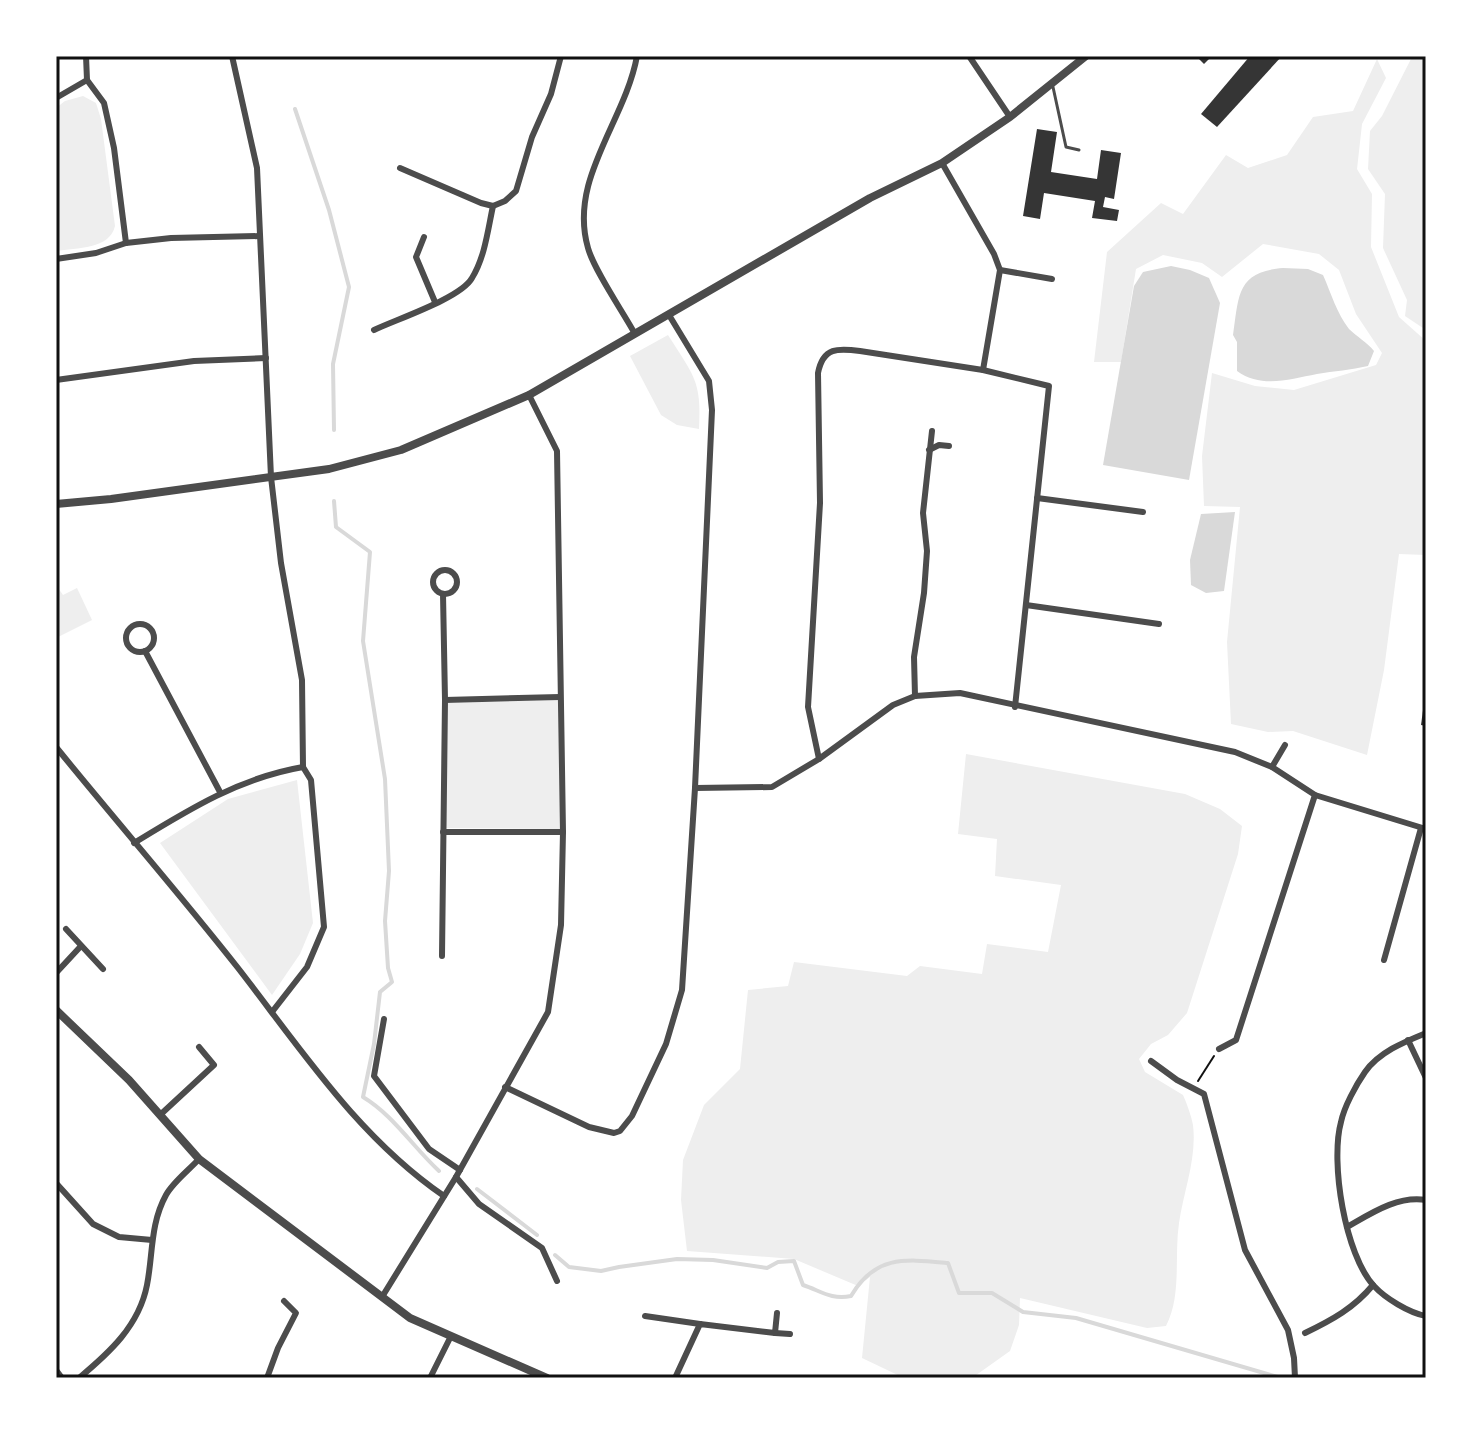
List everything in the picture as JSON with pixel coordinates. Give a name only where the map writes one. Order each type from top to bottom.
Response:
[{"type":"street","points":[[86,56],[87,80],[104,103],[114,148],[126,243]]},
{"type":"street","points":[[232,56],[257,168],[271,477],[281,563],[302,680],[303,767],[311,780],[324,927],[307,967],[272,1012]]},
{"type":"street","points":[[400,168],[481,203],[493,206],[505,201],[516,191],[532,137],[551,94],[561,56]]},
{"type":"street","points":[[635,334],[588,250],[583,214],[588,180],[615,122],[637,56]]},
{"type":"street","points":[[969,56],[1010,117]]},
{"type":"street","points":[[56,504],[329,469],[401,450],[529,395],[870,198],[942,163],[1010,117],[1086,56]]},
{"type":"street","points":[[56,98],[87,80]]},
{"type":"street","points":[[942,163],[1000,270],[983,370]]},
{"type":"street","points":[[374,330],[460,291],[472,278],[485,245],[493,206]]},
{"type":"street","points":[[56,259],[96,253],[126,243],[171,238],[260,236]]},
{"type":"street","points":[[424,237],[416,257],[435,302]]},
{"type":"street","points":[[1000,270],[1052,279]]},
{"type":"street","points":[[505,1087],[589,1127],[606,1132],[620,1131],[632,1116],[666,1044],[682,990],[695,788],[712,410],[709,381],[669,315]]},
{"type":"street","points":[[819,759],[808,707],[820,503],[818,373],[820,360],[829,351],[844,349],[983,370],[1049,386],[1015,707]]},
{"type":"street","points":[[56,380],[194,361],[266,358]]},
{"type":"street","points":[[382,1297],[458,1174],[548,1012],[561,925],[563,832],[557,451],[529,395]]},
{"type":"street","points":[[915,696],[914,657],[927,551],[923,513],[932,431]]},
{"type":"street","points":[[929,450],[939,445],[949,446]]},
{"type":"street","points":[[1037,498],[1143,512]]},
{"type":"street","points":[[447,570],[456,578],[456,586],[451,592],[443,594],[434,588],[433,580],[439,571],[447,570]]},
{"type":"street","points":[[442,956],[443,594]]},
{"type":"street","points":[[1026,605],[1159,624]]},
{"type":"street","points":[[137,625],[146,625],[154,636],[152,645],[145,651],[132,650],[127,643],[127,634],[137,625]]},
{"type":"street","points":[[145,651],[220,792]]},
{"type":"street","points":[[695,788],[772,787],[819,759],[893,705],[915,696],[960,693],[1235,752],[1272,767],[1315,795],[1423,828],[1384,960]]},
{"type":"street","points":[[445,700],[560,697]]},
{"type":"street","points":[[1272,767],[1285,745]]},
{"type":"street","points":[[56,747],[272,1012],[335,1095],[419,1179],[444,1196]]},
{"type":"street","points":[[134,843],[220,792],[264,776],[303,767]]},
{"type":"street","points":[[1219,1049],[1236,1040],[1315,795]]},
{"type":"street","points":[[443,832],[563,832]]},
{"type":"street","points":[[66,929],[103,969]]},
{"type":"street","points":[[56,973],[81,946]]},
{"type":"street","points":[[56,1010],[129,1080],[199,1159],[410,1318],[547,1378]]},
{"type":"street","points":[[384,1019],[374,1076],[429,1149],[458,1174],[479,1204],[542,1248],[557,1281]]},
{"type":"street","points":[[1426,1033],[1393,1047],[1366,1071],[1341,1121],[1337,1167],[1347,1227],[1356,1254],[1373,1285],[1400,1305],[1426,1316]]},
{"type":"street","points":[[1408,1040],[1426,1078]]},
{"type":"street","points":[[160,1115],[214,1065],[199,1047]]},
{"type":"street","points":[[1151,1061],[1204,1094],[1245,1250],[1288,1330],[1295,1378]]},
{"type":"street","points":[[79,1378],[116,1348],[134,1319],[147,1288],[152,1240],[166,1193],[199,1159]]},
{"type":"street","points":[[56,1183],[93,1224],[119,1237],[152,1240]]},
{"type":"street","points":[[1347,1227],[1384,1206],[1416,1198],[1426,1200]]},
{"type":"street","points":[[1305,1333],[1347,1311],[1373,1285]]},
{"type":"street","points":[[267,1378],[296,1313],[284,1301]]},
{"type":"street","points":[[775,1333],[777,1313]]},
{"type":"street","points":[[645,1316],[790,1334]]},
{"type":"street","points":[[675,1378],[700,1324]]},
{"type":"street","points":[[430,1378],[451,1336]]},
{"type":"street","points":[[56,1370],[62,1378]]},
{"type":"lane","points":[[1052,83],[1066,147],[1079,150]]},
{"type":"path","points":[[1194,1088],[1219,1049]]},
{"type":"shaded area","points":[[1412,57],[1426,59],[1426,330],[1405,316],[1407,300],[1383,248],[1385,194],[1368,169],[1370,131],[1382,116]]},
{"type":"shaded area","points":[[1377,59],[1386,78],[1362,124],[1357,169],[1372,194],[1371,247],[1399,317],[1426,341],[1426,555],[1399,554],[1384,670],[1367,755],[1293,731],[1268,732],[1231,724],[1227,642],[1240,507],[1204,506],[1202,456],[1212,373],[1255,386],[1294,390],[1376,365],[1382,353],[1356,314],[1339,270],[1319,254],[1263,244],[1222,277],[1202,263],[1163,255],[1136,269],[1121,362],[1094,362],[1107,252],[1161,203],[1183,214],[1226,155],[1248,168],[1287,155],[1313,117],[1353,111]]},
{"type":"shaded area","points":[[83,96],[96,103],[101,119],[115,226],[112,234],[100,243],[56,251],[56,108],[65,101]]},
{"type":"shaded area","points":[[1171,266],[1209,278],[1220,303],[1189,480],[1103,465],[1134,286],[1143,272]]},
{"type":"shaded area","points":[[1283,268],[1308,269],[1323,275],[1349,329],[1374,351],[1368,366],[1276,381],[1256,380],[1237,371],[1237,342],[1233,335],[1243,288],[1256,275]]},
{"type":"shaded area","points":[[668,335],[697,388],[699,429],[677,425],[661,415],[630,356]]},
{"type":"shaded area","points":[[1235,512],[1224,591],[1206,593],[1191,585],[1190,560],[1201,514]]},
{"type":"shaded area","points":[[56,585],[63,595],[77,588],[92,620],[58,637]]},
{"type":"shaded area","points":[[558,700],[561,829],[445,828],[447,703]]},
{"type":"shaded area","points":[[966,754],[1185,794],[1220,809],[1242,826],[1238,854],[1187,1013],[1168,1035],[1151,1044],[1139,1059],[1145,1072],[1183,1095],[1193,1125],[1192,1162],[1179,1223],[1176,1289],[1166,1326],[1147,1328],[1020,1298],[1019,1325],[1010,1351],[972,1378],[904,1378],[862,1358],[870,1277],[858,1286],[794,1259],[687,1251],[681,1200],[683,1160],[704,1105],[740,1069],[748,990],[788,986],[794,962],[907,976],[920,966],[982,974],[987,944],[1048,952],[1061,885],[995,876],[997,839],[958,834]]},
{"type":"shaded area","points":[[297,780],[313,923],[300,954],[272,995],[160,843],[228,799]]},
{"type":"building","points":[[1196,56],[1212,56],[1204,64]]},
{"type":"building","points":[[1250,56],[1282,56],[1217,127],[1201,114]]},
{"type":"building","points":[[1037,129],[1057,132],[1051,172],[1097,179],[1101,150],[1121,153],[1114,199],[1105,197],[1103,207],[1119,210],[1117,221],[1092,218],[1095,201],[1044,193],[1040,219],[1023,216]]},
{"type":"building","points":[[1426,703],[1426,726],[1421,725]]},
{"type":"waterway","points":[[295,109],[329,210],[349,287],[333,364],[334,430]]},
{"type":"waterway","points":[[334,501],[336,527],[370,552],[363,641],[385,779],[389,871],[385,921],[392,982],[380,992],[363,1097],[393,1122],[439,1171]]},
{"type":"waterway","points":[[477,1189],[537,1235]]},
{"type":"waterway","points":[[555,1255],[569,1267],[601,1271],[677,1259],[713,1260],[767,1268],[778,1262],[794,1261],[803,1285],[838,1297],[851,1296],[860,1283],[881,1266],[905,1261],[948,1263],[959,1293],[992,1293],[1023,1312],[1076,1318],[1281,1378]]}]
